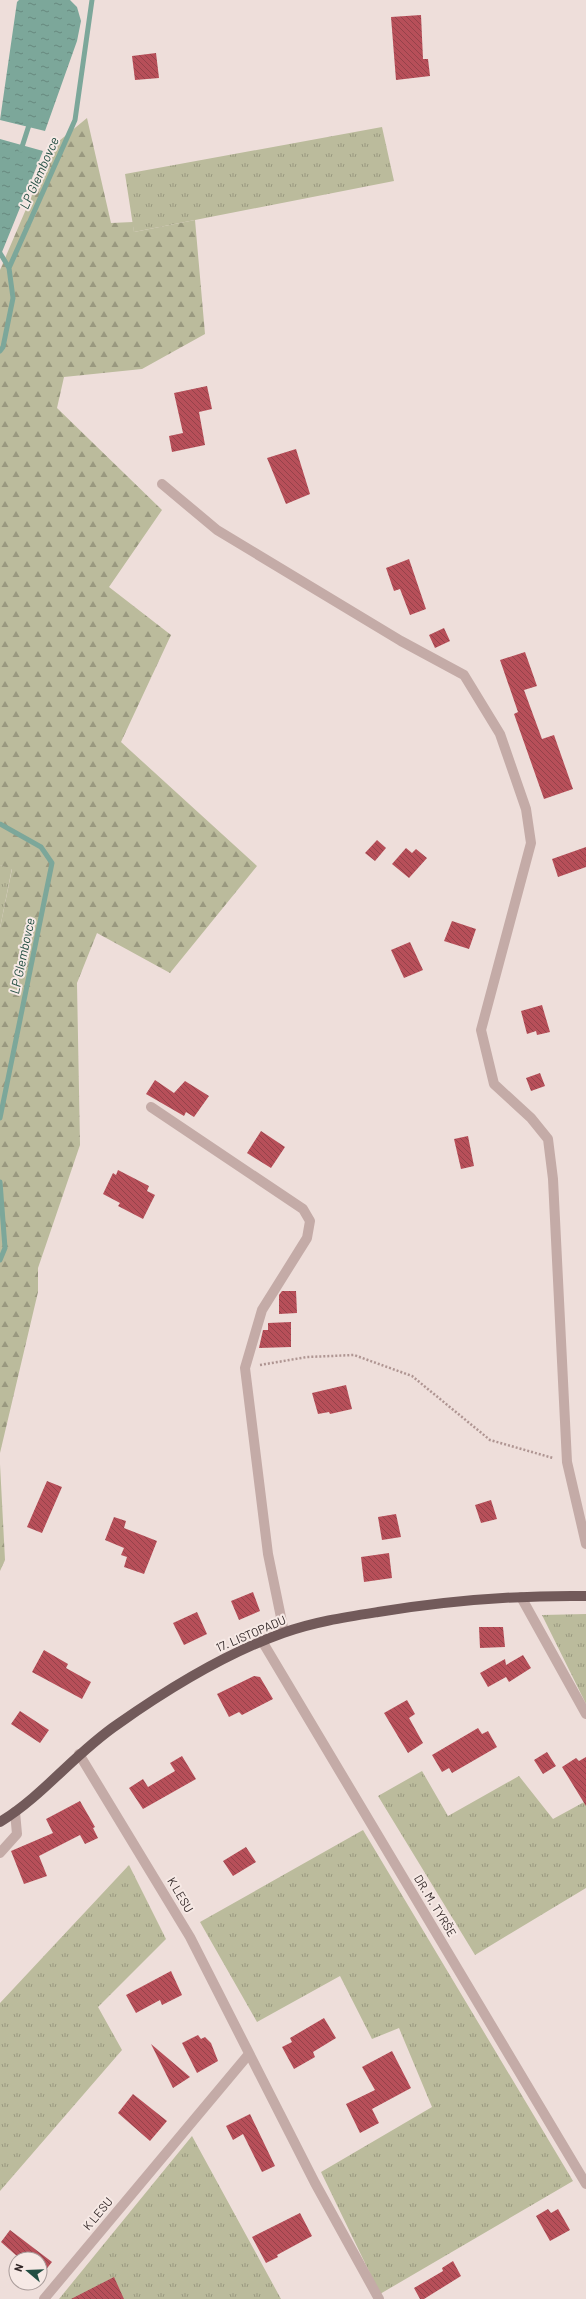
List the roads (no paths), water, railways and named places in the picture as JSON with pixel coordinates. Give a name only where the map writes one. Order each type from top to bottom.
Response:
[{"type":"main road","name":"17. LISTOPADU","points":[[0,1822],[37,1795],[79,1754],[116,1725],[166,1692],[208,1668],[262,1641],[284,1632],[329,1620],[410,1607],[521,1597],[586,1596]]},
{"type":"street","points":[[162,484],[217,530],[401,641],[464,675],[500,734],[526,809],[531,843],[481,1030],[494,1084],[531,1118],[548,1139],[553,1179],[567,1462],[586,1544]]},
{"type":"street","points":[[151,1107],[303,1209],[310,1221],[307,1238],[262,1310],[245,1368],[268,1554],[284,1632]]},
{"type":"street","points":[[521,1597],[586,1714]]},
{"type":"street","name":"DR. M. TYRŠE","points":[[262,1641],[586,2184]]},
{"type":"street","name":"K LESU","points":[[79,1754],[190,1938],[315,2183],[379,2299]]},
{"type":"street","points":[[0,1853],[17,1834],[15,1812]]},
{"type":"street","name":"K LESU","points":[[44,2299],[249,2054]]},
{"type":"water","points":[[19,0],[70,0],[77,7],[81,21],[77,41],[45,131],[0,120],[17,2]]},
{"type":"water","points":[[0,139],[43,151],[0,257]]},
{"type":"waterway","name":"LP Glembovce","points":[[0,351],[3,347],[13,298],[9,268],[75,120],[92,0]]},
{"type":"waterway","points":[[21,150],[30,122]]},
{"type":"waterway","points":[[0,253],[9,268]]},
{"type":"waterway","name":"LP Glembovce","points":[[0,824],[41,847],[52,863],[0,1118]]},
{"type":"waterway","name":"LP Glembovce","points":[[0,1182],[5,1248],[0,1260]]}]
